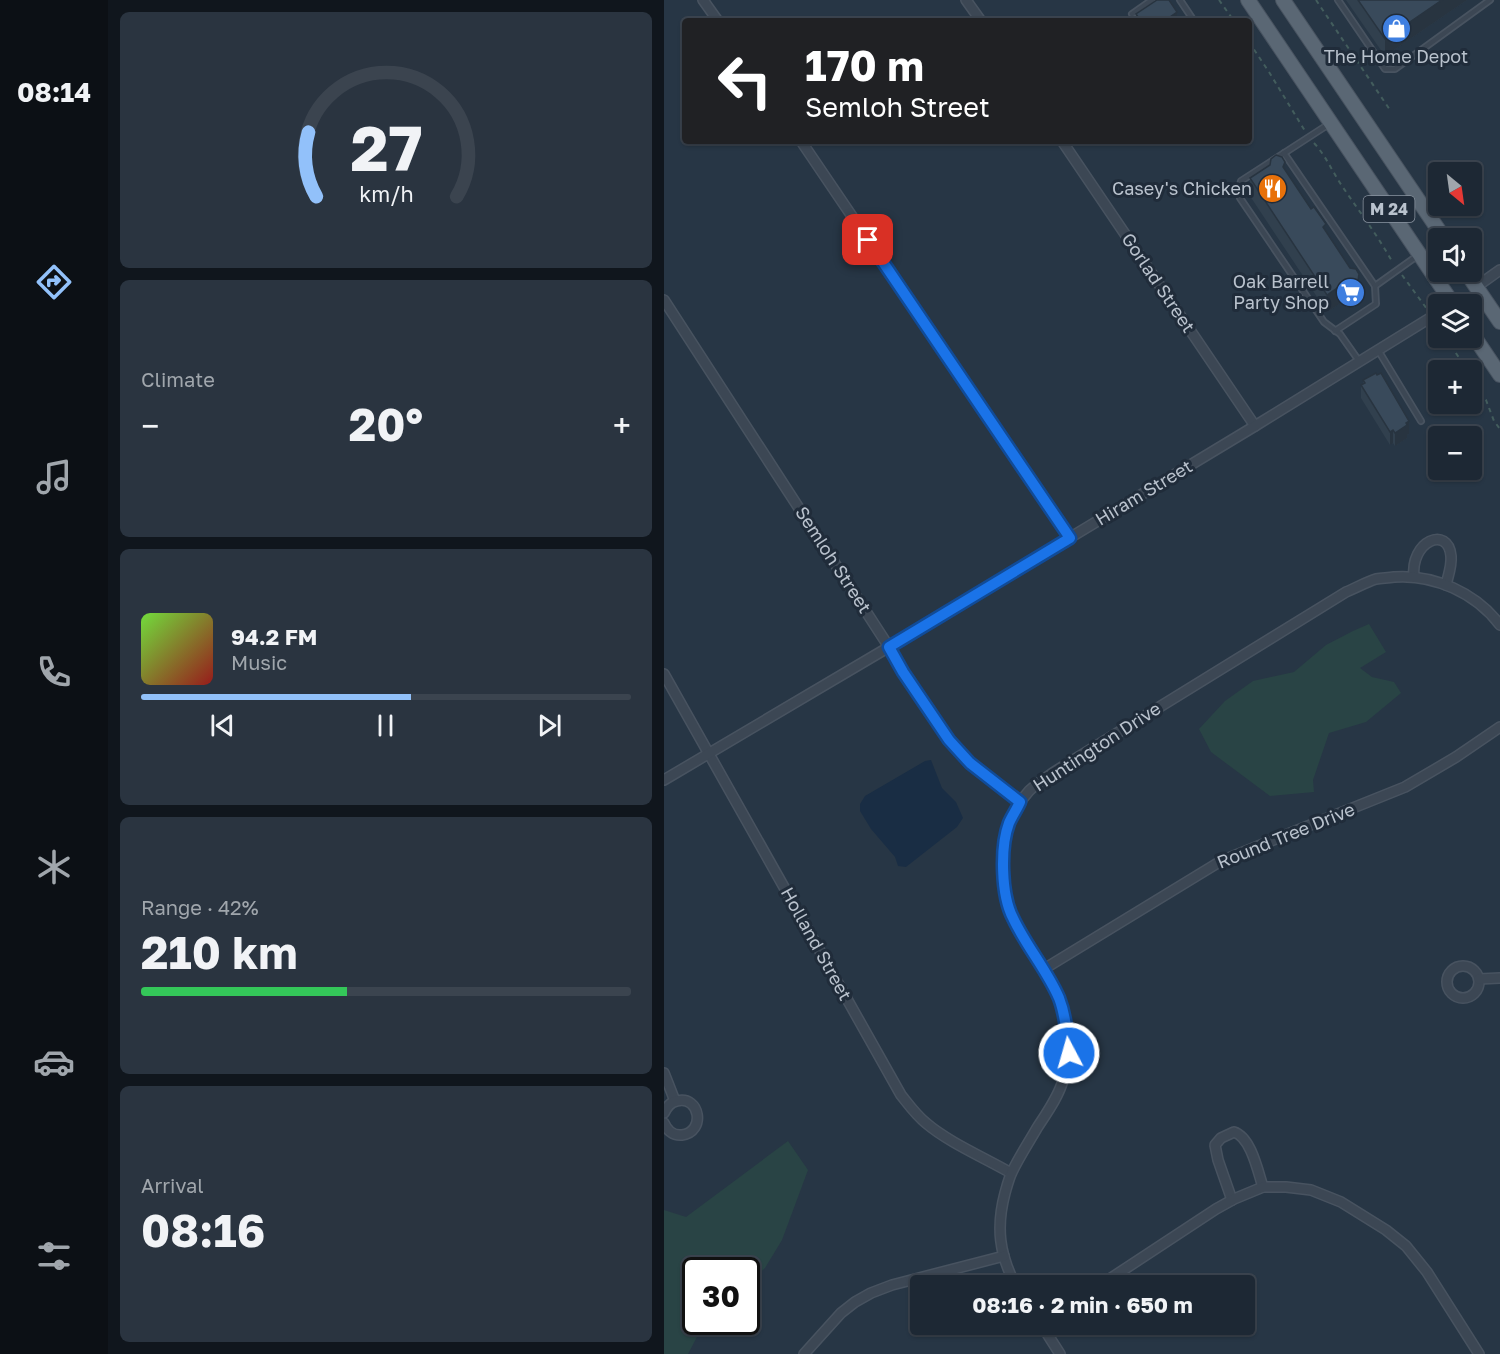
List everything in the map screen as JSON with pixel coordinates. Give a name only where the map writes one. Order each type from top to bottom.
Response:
[{"type":"main road","name":"M 24","points":[[1248,0],[1445,294]]},
{"type":"main road","name":"M 24","points":[[1283,0],[1437,228]]},
{"type":"main road","points":[[1473,282],[1500,322]]},
{"type":"main road","points":[[1482,348],[1500,375]]},
{"type":"street","points":[[703,0],[716,18]]},
{"type":"street","points":[[966,0],[978,18]]},
{"type":"street","points":[[803,144],[1070,538]]},
{"type":"street","name":"Gorlad Street","points":[[1064,144],[1255,426]]},
{"type":"street","points":[[1476,286],[1500,270]]},
{"type":"street","name":"Semloh Street","points":[[664,300],[949,740],[970,763],[1020,802]]},
{"type":"street","name":"Hiram Street","points":[[664,780],[1070,538],[1428,319]]},
{"type":"street","points":[[1414,577],[1414,562],[1420,548],[1430,540],[1436,540],[1445,544],[1451,555],[1451,567],[1446,585]]},
{"type":"street","name":"Huntington Drive","points":[[1010,1275],[1002,1248],[999,1228],[1000,1211],[1011,1173],[1063,1083],[1069,1053],[1066,1027],[1059,1000],[1044,969],[1011,916],[1004,887],[1005,840],[1009,824],[1020,802],[1030,790],[1054,771],[1346,592],[1377,579],[1410,576],[1453,587],[1478,603],[1500,625]]},
{"type":"street","name":"Holland Street","points":[[664,674],[901,1095],[926,1124],[1011,1173]]},
{"type":"street","name":"Round Tree Drive","points":[[1044,969],[1221,861],[1405,787],[1456,757],[1500,727]]},
{"type":"street","points":[[1479,980],[1500,978]]},
{"type":"street","points":[[664,1073],[675,1101]]},
{"type":"street","points":[[664,1113],[669,1104],[681,1100],[693,1105],[698,1116],[695,1128],[684,1135],[671,1132],[664,1123]]},
{"type":"street","points":[[1232,1200],[1215,1145],[1221,1138],[1234,1132],[1247,1142],[1263,1187]]},
{"type":"street","points":[[1116,1275],[1232,1200],[1263,1187],[1312,1190],[1341,1202],[1386,1230],[1406,1246],[1427,1272],[1479,1354]]},
{"type":"street","points":[[804,1354],[841,1313],[871,1293],[892,1285],[1004,1256]]},
{"type":"street","points":[[1048,1335],[1060,1354]]},
{"type":"lane","points":[[1132,14],[1152,0]]},
{"type":"lane","points":[[1180,0],[1192,18]]},
{"type":"lane","points":[[1338,0],[1385,69],[1395,69],[1490,0]]},
{"type":"lane","points":[[1331,122],[1241,181],[1240,198],[1324,322],[1340,334],[1359,362]]},
{"type":"lane","points":[[1284,153],[1375,286],[1376,304],[1335,331]]},
{"type":"lane","points":[[1375,286],[1419,254]]},
{"type":"lane","points":[[1378,350],[1421,421]]},
{"type":"path","points":[[1219,0],[1232,18]]},
{"type":"path","points":[[1316,0],[1390,110]]},
{"type":"path","points":[[1252,46],[1304,130]]},
{"type":"path","points":[[1313,143],[1325,156],[1340,184],[1372,227],[1393,262]]},
{"type":"path","points":[[1402,275],[1427,309]]},
{"type":"path","points":[[1482,394],[1500,429]]},
{"type":"green space","points":[[1369,624],[1386,652],[1360,668],[1372,677],[1394,682],[1401,693],[1366,722],[1329,733],[1313,780],[1314,792],[1270,796],[1211,752],[1199,729],[1225,701],[1253,681],[1294,672],[1326,645]]},
{"type":"green space","points":[[788,1141],[808,1170],[782,1240],[760,1272],[760,1257],[682,1257],[682,1335],[698,1335],[688,1354],[664,1354],[664,1210],[686,1217]]},
{"type":"water","points":[[931,760],[942,788],[956,802],[963,818],[957,827],[906,867],[898,866],[895,857],[871,829],[860,811],[860,804],[865,796],[925,761]]},
{"type":"building","points":[[1157,0],[1169,0],[1177,12],[1168,18],[1139,18],[1136,14]]},
{"type":"building","points":[[1358,0],[1442,0],[1385,39]]},
{"type":"building","points":[[1276,155],[1282,157],[1285,162],[1283,167],[1311,209],[1314,207],[1326,224],[1323,227],[1350,268],[1356,269],[1359,274],[1358,280],[1353,283],[1347,281],[1327,295],[1250,178],[1270,165],[1271,159]]},
{"type":"building","points":[[1376,373],[1377,375],[1381,373],[1409,421],[1395,433],[1393,430],[1390,432],[1361,385],[1365,383],[1363,380]]},
{"type":"place","name":"The Home Depot","points":[[1396,28]]},
{"type":"place","name":"Casey's Chicken","points":[[1273,189]]},
{"type":"place","name":"Oak Barrell Party Shop","points":[[1350,292]]},
{"type":"route","points":[[868,240],[1070,538],[889,647],[949,740],[987,778],[1020,802],[1009,824],[1005,840],[1004,887],[1011,916],[1044,969],[1059,1000],[1066,1027],[1069,1053]]}]
